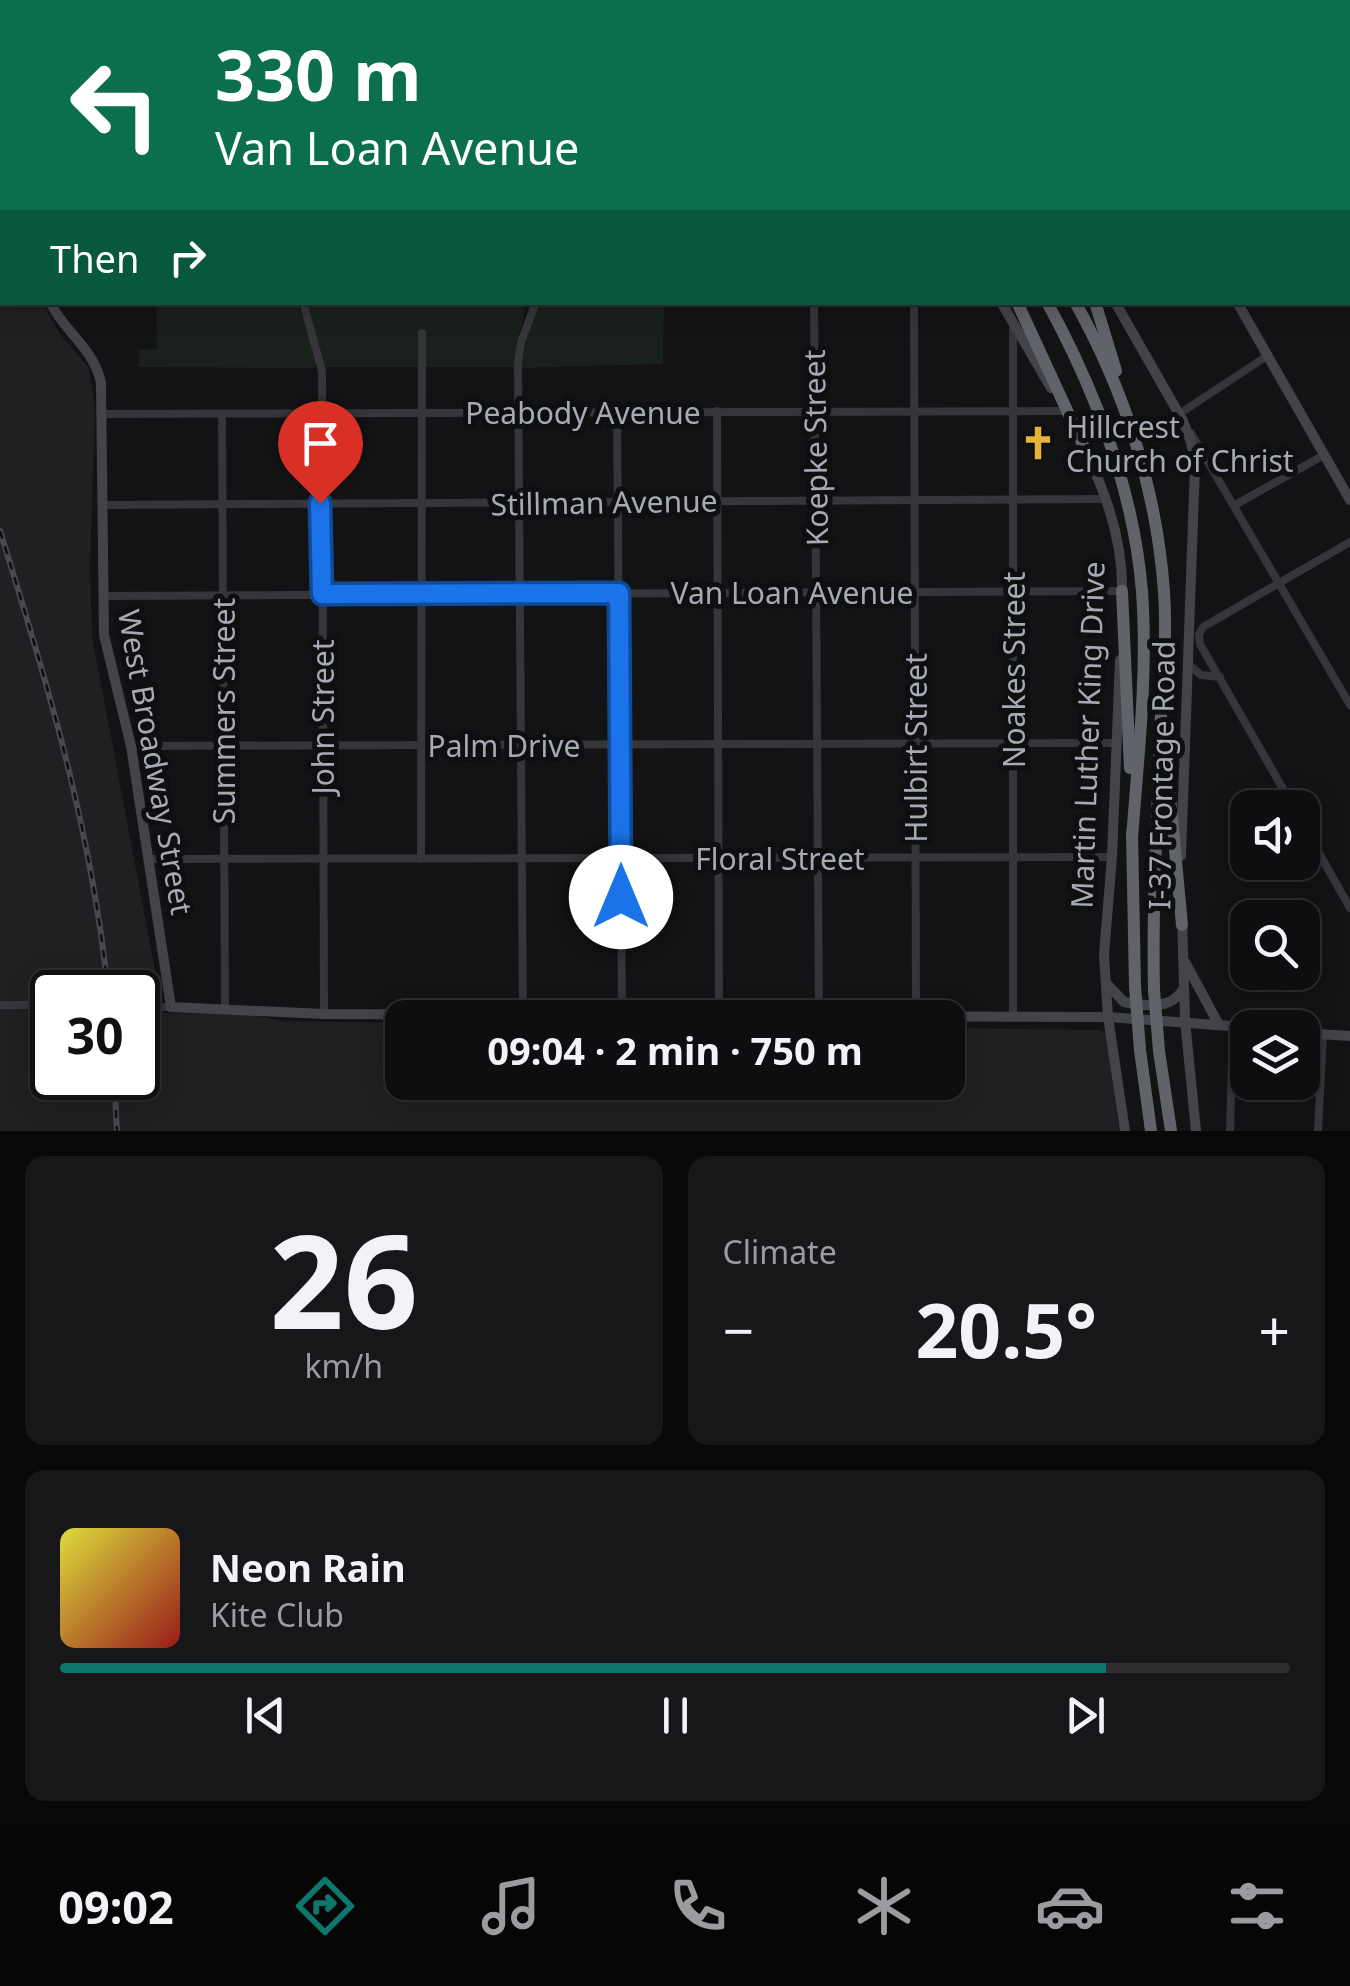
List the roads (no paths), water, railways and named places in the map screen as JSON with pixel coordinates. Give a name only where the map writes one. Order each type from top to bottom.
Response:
[{"type":"highway","points":[[1018,305],[1088,456]]},
{"type":"highway","points":[[1048,305],[1105,428],[1132,523],[1142,590],[1144,640],[1132,838]]},
{"type":"highway","points":[[1076,305],[1135,436]]},
{"type":"highway","points":[[1096,305],[1135,436],[1160,554],[1165,618],[1153,917],[1154,990],[1170,1131]]},
{"type":"highway","points":[[1122,591],[1135,986],[1152,1131]]},
{"type":"highway","points":[[1164,664],[1167,773],[1182,926]]},
{"type":"main road","name":"West Broadway Street","points":[[51,305],[63,325],[92,357],[101,382],[102,596],[108,663],[131,746],[171,1007]]},
{"type":"main road","name":"Martin Luther King Drive","points":[[1003,305],[1088,456],[1106,499],[1120,561],[1117,743],[1104,955],[1108,1017]]},
{"type":"main road","name":"I-37 Frontage Road","points":[[1117,305],[1181,417],[1191,442],[1196,482],[1180,830],[1185,1020],[1196,1131]]},
{"type":"main road","points":[[1239,305],[1350,500]]},
{"type":"main road","points":[[1184,959],[1218,1024]]},
{"type":"main road","points":[[1106,983],[1124,1002],[1162,1005],[1177,998],[1184,986]]},
{"type":"main road","points":[[171,1007],[385,1014]]},
{"type":"main road","points":[[965,1015],[1108,1017],[1230,1025]]},
{"type":"main road","points":[[1108,1017],[1125,1131]]},
{"type":"main road","points":[[1320,1035],[1350,1036]]},
{"type":"street","name":"John Street","points":[[304,305],[322,371],[324,1014]]},
{"type":"street","points":[[523,1000],[521,342],[535,305]]},
{"type":"street","name":"Koepke Street","points":[[814,305],[818,1000]]},
{"type":"street","name":"Hulbirt Street","points":[[914,305],[916,1000]]},
{"type":"street","name":"Noakes Street","points":[[1012,1016],[1013,324]]},
{"type":"street","points":[[421,859],[422,333]]},
{"type":"street","points":[[1268,356],[1181,417],[1350,706]]},
{"type":"street","points":[[618,411],[622,1000]]},
{"type":"street","points":[[717,411],[719,1000]]},
{"type":"street","name":"Peabody Avenue","points":[[102,414],[1064,411]]},
{"type":"street","name":"Summers Street","points":[[222,415],[225,1007]]},
{"type":"street","points":[[1235,506],[1324,455]]},
{"type":"street","name":"Stillman Avenue","points":[[102,506],[1106,499]]},
{"type":"street","points":[[1284,790],[1200,644],[1199,634],[1203,627],[1350,542]]},
{"type":"street","name":"Van Loan Avenue","points":[[102,596],[1122,591]]},
{"type":"street","points":[[1188,662],[1201,675],[1220,677]]},
{"type":"street","points":[[1186,690],[1201,675]]},
{"type":"street","name":"Palm Drive","points":[[131,746],[1117,743]]},
{"type":"street","points":[[1320,856],[1350,908]]},
{"type":"street","name":"Floral Street","points":[[148,859],[1112,857]]},
{"type":"street","points":[[0,1005],[30,1006]]},
{"type":"street","points":[[160,1007],[171,1007]]},
{"type":"street","points":[[1318,1131],[1323,1035]]},
{"type":"street","points":[[1230,1131],[1231,1100]]},
{"type":"railway","points":[[0,531],[66,759],[91,874],[105,970]]},
{"type":"railway","points":[[115,1100],[117,1131]]},
{"type":"place","name":"Hillcrest Church of Christ","points":[[1038,443]]}]
